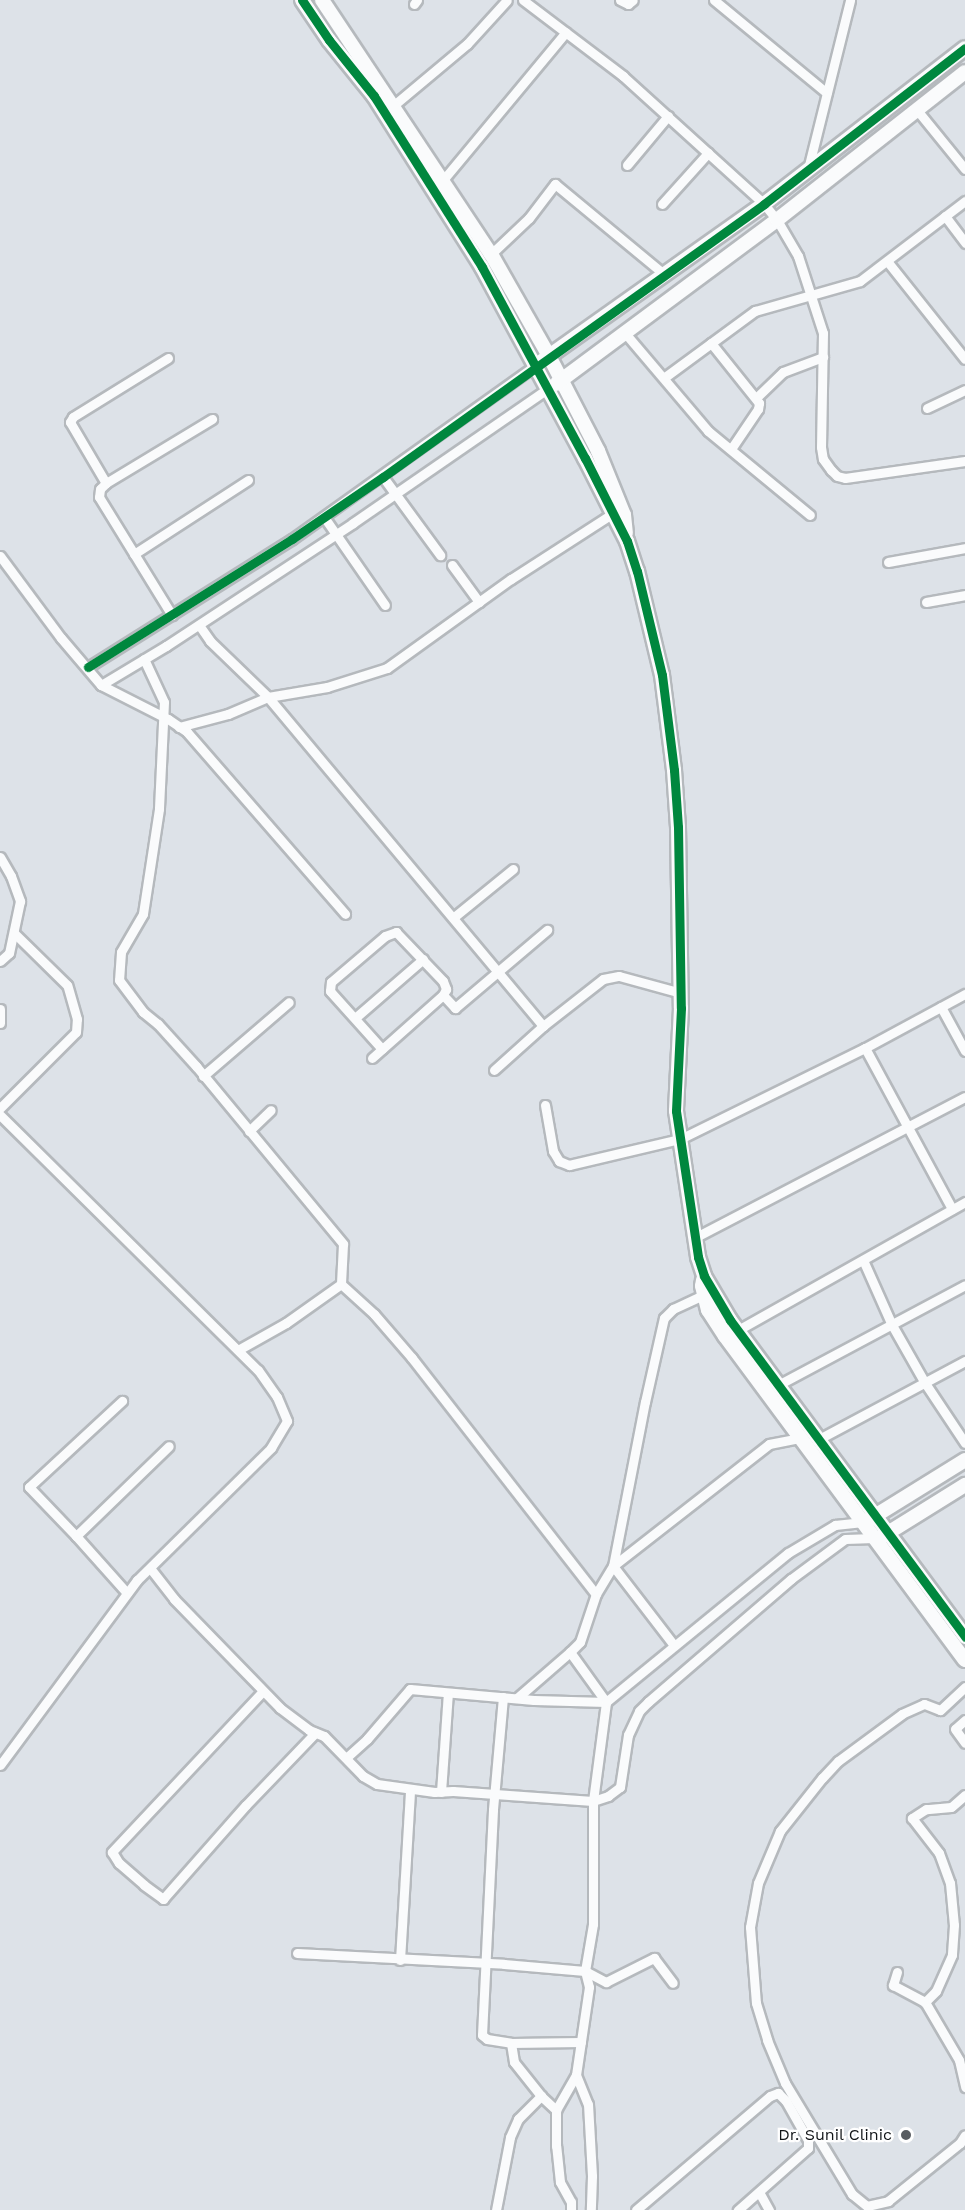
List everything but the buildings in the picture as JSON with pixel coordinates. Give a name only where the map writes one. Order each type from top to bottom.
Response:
[{"type":"street","points":[[302,0],[401,136],[482,267],[616,514]]},
{"type":"street","points":[[322,0],[491,254],[549,356],[597,451],[616,514],[637,571],[662,675],[669,722],[678,827],[681,993],[676,1111],[696,1237],[708,1293],[708,1310],[965,1660]]},
{"type":"street","points":[[394,105],[467,44],[507,0]]},
{"type":"street","points":[[523,0],[623,76],[764,204],[777,220],[798,256],[823,333],[821,447],[823,459],[837,476],[845,478],[965,461]]},
{"type":"street","points":[[620,0],[628,4],[633,0]]},
{"type":"street","points":[[714,0],[827,93]]},
{"type":"street","points":[[807,170],[850,0]]},
{"type":"street","points":[[443,180],[566,32]]},
{"type":"street","points":[[88,668],[383,477],[536,365],[764,204],[965,48]]},
{"type":"street","points":[[101,685],[199,625],[396,494],[561,380],[777,220],[965,72]]},
{"type":"street","points":[[917,110],[965,170]]},
{"type":"street","points":[[627,165],[668,116]]},
{"type":"street","points":[[662,204],[708,153]]},
{"type":"street","points":[[491,254],[530,218],[555,184],[665,275]]},
{"type":"street","points":[[665,377],[755,311],[860,281],[965,201]]},
{"type":"street","points":[[945,216],[965,243]]},
{"type":"street","points":[[887,261],[965,359]]},
{"type":"street","points":[[616,309],[629,330],[708,431],[810,515]]},
{"type":"street","points":[[711,343],[757,397],[759,409],[731,449]]},
{"type":"street","points":[[757,397],[783,372],[823,357]]},
{"type":"street","points":[[106,483],[70,422],[73,417],[168,358]]},
{"type":"street","points":[[927,408],[965,390]]},
{"type":"street","points":[[172,615],[99,497],[100,489],[106,483],[212,419]]},
{"type":"street","points":[[383,477],[440,555]]},
{"type":"street","points":[[134,554],[248,480]]},
{"type":"street","points":[[179,727],[228,714],[268,697],[327,687],[387,668],[479,602],[616,514]]},
{"type":"street","points":[[324,517],[385,605]]},
{"type":"street","points":[[888,562],[965,548]]},
{"type":"street","points":[[0,556],[61,638],[101,685],[187,732],[345,914]]},
{"type":"street","points":[[452,566],[479,602]]},
{"type":"street","points":[[926,602],[965,596]]},
{"type":"street","points":[[199,625],[210,641],[268,697],[543,1026]]},
{"type":"street","points":[[144,659],[164,702],[159,809],[143,914],[121,952],[119,980],[143,1012],[158,1024],[203,1076],[343,1244],[341,1284]]},
{"type":"street","points":[[0,856],[11,876],[20,901],[9,953],[0,960]]},
{"type":"street","points":[[454,917],[513,869]]},
{"type":"street","points":[[443,995],[455,1008],[547,930]]},
{"type":"street","points":[[372,1058],[443,995],[446,985],[400,935],[392,932],[331,982],[330,991],[382,1049]]},
{"type":"street","points":[[0,1108],[76,1032],[77,1025],[67,985],[14,933]]},
{"type":"street","points":[[355,1018],[423,959]]},
{"type":"street","points":[[494,1070],[543,1026],[603,979],[619,976],[681,993]]},
{"type":"street","points":[[545,1105],[553,1151],[559,1161],[568,1166],[680,1139],[866,1048],[965,994]]},
{"type":"street","points":[[203,1076],[289,1002]]},
{"type":"street","points":[[941,1007],[965,1051]]},
{"type":"street","points":[[0,1009],[0,1023]]},
{"type":"street","points":[[866,1048],[952,1209]]},
{"type":"street","points":[[696,1237],[965,1097]]},
{"type":"street","points":[[249,1131],[271,1110]]},
{"type":"street","points":[[0,1115],[258,1370],[277,1397],[287,1421],[271,1448],[150,1568],[128,1593],[0,1765]]},
{"type":"street","points":[[738,1330],[965,1202]]},
{"type":"street","points":[[863,1260],[892,1325],[925,1383],[965,1443]]},
{"type":"street","points":[[238,1350],[286,1323],[341,1284]]},
{"type":"street","points":[[341,1284],[374,1314],[412,1358],[596,1594]]},
{"type":"street","points":[[778,1384],[965,1285]]},
{"type":"street","points":[[708,1293],[738,1330],[965,1637]]},
{"type":"street","points":[[517,1698],[580,1642],[596,1594],[613,1566],[664,1318],[673,1309],[708,1293]]},
{"type":"street","points":[[819,1439],[965,1361]]},
{"type":"street","points":[[122,1401],[29,1487],[128,1593]]},
{"type":"street","points":[[613,1566],[770,1444],[800,1438]]},
{"type":"street","points":[[76,1536],[169,1446]]},
{"type":"street","points":[[576,2075],[588,2104],[592,2176],[591,2206],[571,2206],[560,2182],[556,2146],[556,2110],[576,2075],[589,1987],[585,1971],[593,1924],[593,1801],[606,1702],[673,1644],[788,1553],[835,1525],[863,1522],[877,1517],[965,1460]]},
{"type":"street","points":[[150,1568],[174,1599],[280,1708],[315,1733],[324,1736],[363,1776],[377,1784],[410,1790],[494,1793],[593,1801],[608,1796],[620,1787],[628,1735],[639,1711],[791,1580],[846,1539],[874,1538],[889,1534],[965,1485]]},
{"type":"street","points":[[613,1566],[673,1644]]},
{"type":"street","points":[[570,1652],[606,1702]]},
{"type":"street","points":[[965,1687],[940,1710],[924,1704],[902,1714],[838,1761],[822,1778],[780,1831],[758,1883],[750,1926],[756,2002],[767,2040],[785,2083],[852,2194],[867,2206],[888,2201],[960,2143],[965,2135]]},
{"type":"street","points":[[346,1758],[367,1739],[410,1689],[517,1698],[606,1702]]},
{"type":"street","points":[[263,1691],[112,1852],[119,1863],[144,1885],[162,1899],[246,1804],[315,1733]]},
{"type":"street","points":[[441,1792],[448,1693]]},
{"type":"street","points":[[502,1697],[494,1793],[482,2035],[487,2039],[511,2043],[581,2042]]},
{"type":"street","points":[[965,1720],[955,1729],[965,1743]]},
{"type":"street","points":[[400,1960],[410,1790]]},
{"type":"street","points":[[925,2002],[936,1991],[952,1955],[954,1925],[950,1883],[939,1853],[912,1818],[926,1809],[951,1807],[965,1796]]},
{"type":"street","points":[[297,1953],[585,1971],[609,1982],[654,1958],[673,1983]]},
{"type":"street","points":[[897,1972],[893,1985],[925,2002],[959,2060],[965,2087]]},
{"type":"street","points":[[511,2043],[514,2062],[541,2097],[556,2110]]},
{"type":"street","points":[[636,2210],[770,2096],[778,2093],[786,2101],[809,2144],[804,2152],[738,2210]]},
{"type":"street","points":[[496,2210],[513,2129],[518,2119],[541,2097]]},
{"type":"street","points":[[759,2192],[769,2210]]},
{"type":"cycle path","points":[[302,0],[329,40],[374,96],[482,267],[585,458],[627,541],[637,571],[662,675],[674,770],[678,827],[681,1008],[676,1111],[698,1257],[704,1276],[730,1320],[965,1637]]},
{"type":"cycle path","points":[[88,667],[292,539],[383,477],[764,204],[965,48]]},
{"type":"place","name":"Dr. Sunil Clinic","points":[[906,2135]]}]
